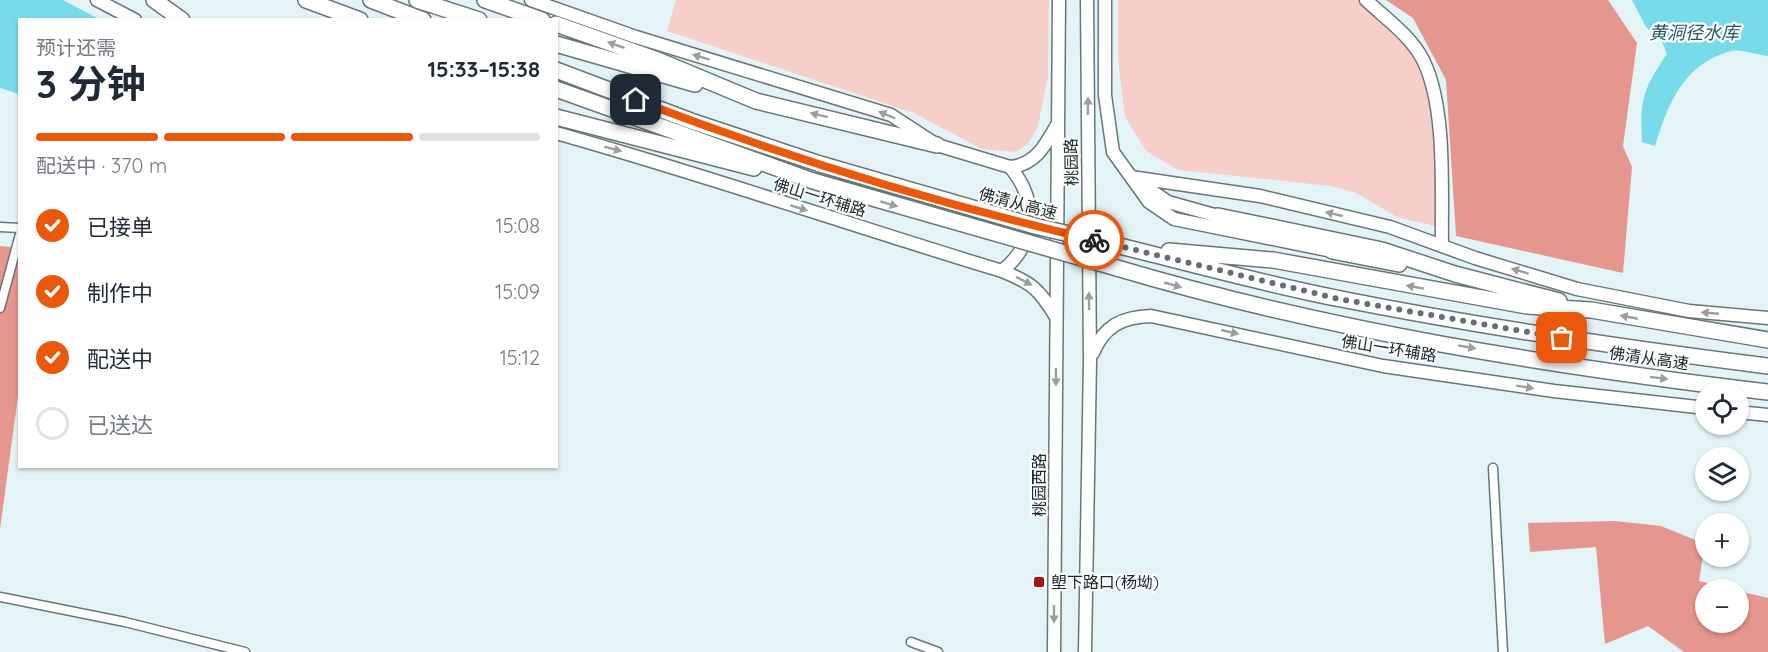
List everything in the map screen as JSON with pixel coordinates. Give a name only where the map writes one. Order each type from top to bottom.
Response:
[{"type":"highway","points":[[154,0],[179,18]]},
{"type":"highway","points":[[306,0],[355,18]]},
{"type":"highway","points":[[371,0],[418,18]]},
{"type":"highway","points":[[417,0],[473,18]]},
{"type":"highway","points":[[485,0],[536,18]]},
{"type":"highway","points":[[558,25],[655,59],[756,101]]},
{"type":"highway","points":[[558,45],[756,101],[937,145]]},
{"type":"highway","name":"佛清从高速","points":[[558,71],[691,121],[820,164],[1035,226],[1124,248],[1386,308],[1583,342],[1768,366]]},
{"type":"highway","name":"佛清从高速","points":[[558,91],[813,181],[1179,286],[1342,324],[1579,367],[1768,392]]},
{"type":"highway","points":[[558,118],[728,164],[795,175]]},
{"type":"highway","points":[[1218,216],[1382,250],[1455,274],[1591,310],[1768,339]]},
{"type":"highway","points":[[1124,248],[1273,260],[1527,306],[1591,310]]},
{"type":"highway","points":[[1332,251],[1455,274]]},
{"type":"main road","points":[[97,0],[131,18]]},
{"type":"main road","points":[[531,0],[636,37],[891,115],[937,145],[1010,167],[1022,166],[1034,159],[1059,122]]},
{"type":"main road","name":"桃园路","points":[[1057,318],[1059,0]]},
{"type":"main road","name":"桃园路","points":[[1087,0],[1090,360]]},
{"type":"main road","points":[[1105,0],[1105,95],[1113,152],[1149,202],[1174,219],[1332,251]]},
{"type":"main road","points":[[1366,0],[1408,40],[1423,60],[1438,104],[1443,246]]},
{"type":"main road","name":"佛山一环辅路","points":[[558,134],[687,170],[773,200],[1002,271],[1030,283],[1042,294],[1057,318]]},
{"type":"main road","points":[[1002,271],[1019,254],[1032,218],[1021,181],[1010,167]]},
{"type":"main road","points":[[1131,177],[1168,202],[1218,216]]},
{"type":"main road","points":[[1131,177],[1260,196],[1390,227],[1577,289],[1689,311],[1768,318]]},
{"type":"main road","name":"佛山一环辅路","points":[[1090,360],[1098,340],[1110,327],[1120,320],[1151,316],[1383,366],[1554,391],[1695,407]]},
{"type":"main road","name":"桃园西路","points":[[1054,652],[1057,318]]},
{"type":"main road","points":[[1085,652],[1090,360]]},
{"type":"main road","points":[[1749,413],[1768,415]]},
{"type":"street","points":[[0,227],[18,228]]},
{"type":"street","points":[[0,308],[18,241]]},
{"type":"street","points":[[1493,468],[1503,652]]},
{"type":"street","points":[[0,597],[125,622],[245,652]]},
{"type":"street","points":[[911,642],[938,652]]},
{"type":"shaded area","points":[[676,0],[1049,0],[1048,76],[1038,126],[1029,143],[1016,152],[982,149],[914,113],[667,31]]},
{"type":"shaded area","points":[[1118,0],[1360,0],[1416,58],[1435,105],[1440,227],[1399,218],[1356,193],[1331,186],[1178,170],[1146,151],[1125,117],[1118,58]]},
{"type":"shaded area","points":[[1386,0],[1608,0],[1637,43],[1623,146],[1632,167],[1623,273],[1456,236],[1446,80],[1413,18]]},
{"type":"shaded area","points":[[0,246],[18,248],[18,396],[0,529]]},
{"type":"shaded area","points":[[1615,521],[1661,526],[1695,540],[1695,567],[1701,567],[1699,579],[1695,579],[1695,633],[1749,633],[1749,593],[1768,598],[1768,652],[1684,652],[1648,626],[1605,644],[1596,547],[1530,552],[1528,523]]},
{"type":"water","points":[[0,0],[63,0],[97,18],[18,18],[18,94],[0,88]]},
{"type":"water","name":"黄洞径水库","points":[[1632,0],[1768,0],[1768,56],[1731,51],[1701,65],[1689,76],[1672,101],[1655,146],[1642,142],[1643,104],[1648,86],[1667,54],[1662,42],[1646,27]]},
{"type":"way so far","points":[[1094,240],[1339,299],[1562,338]]},
{"type":"place","name":"塱下路口(杨坳)","points":[[1039,582]]},
{"type":"route","points":[[636,100],[820,164],[949,203],[1094,240]]}]
